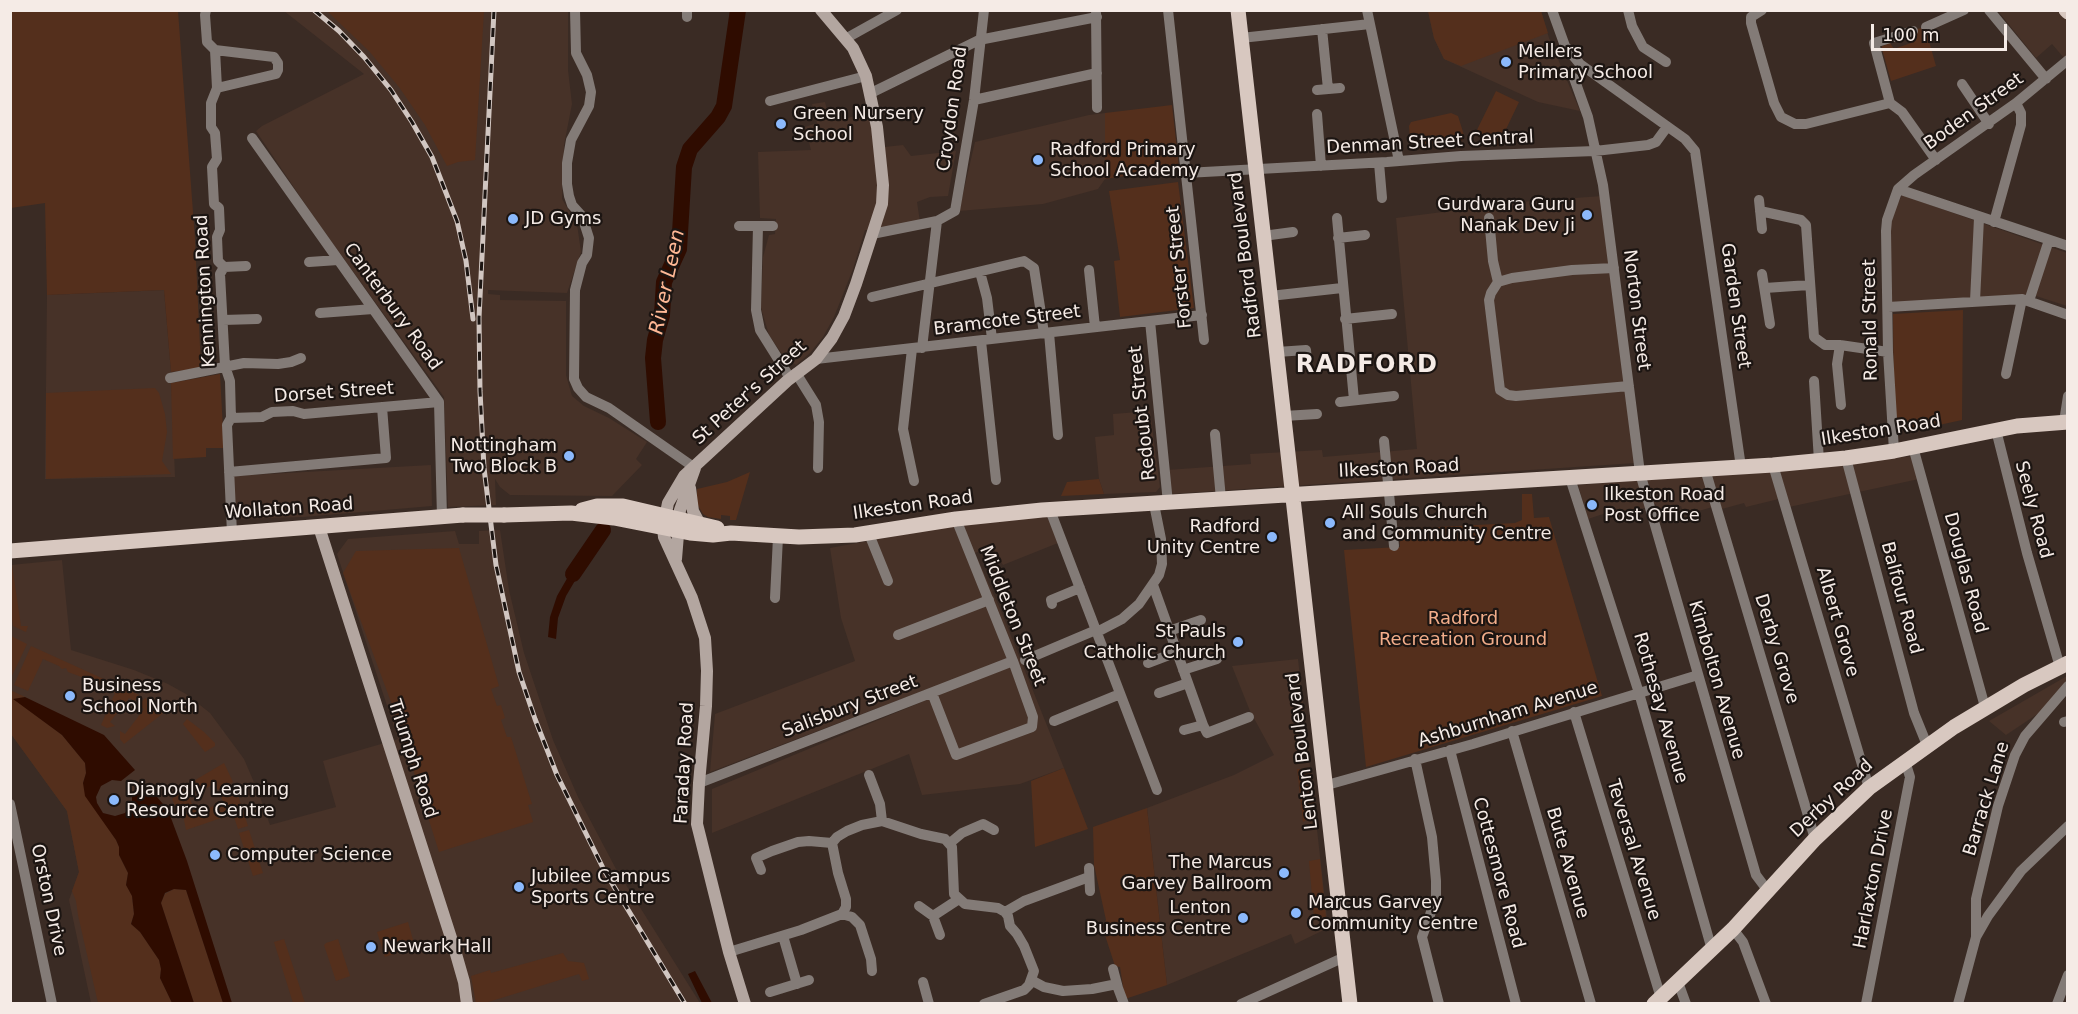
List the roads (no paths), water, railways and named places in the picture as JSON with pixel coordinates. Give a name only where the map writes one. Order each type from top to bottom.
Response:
[{"type":"main road","name":"Radford Boulevard","points":[[1238,10],[1293,495]]},
{"type":"main road","name":"Ilkeston Road","points":[[731,533],[778,537],[869,534],[956,519],[1050,510],[1773,465],[1894,451],[1996,430],[2066,422]]},
{"type":"main road","name":"Lenton Boulevard","points":[[1293,495],[1350,1004]]},
{"type":"main road","name":"Wollaton Road","points":[[571,513],[597,506],[623,506],[643,510],[713,535],[731,533]]},
{"type":"main road","name":"Wollaton Road","points":[[10,551],[442,517],[571,513],[614,518],[670,519],[700,524],[731,533]]},
{"type":"main road","name":"Derby Road","points":[[1657,1001],[1733,929],[1867,781],[1905,761],[1985,707],[2064,665]]},
{"type":"street","name":"Kennington Road","points":[[206,10],[207,42],[215,50],[217,87],[211,103],[211,127],[215,133],[216,159],[212,167],[214,204],[219,208],[218,261],[224,267],[220,274],[225,366],[230,381],[231,418],[227,425],[232,533]]},
{"type":"street","points":[[575,10],[576,53],[591,92],[589,106],[571,140],[567,163],[569,196],[572,205],[582,216],[589,238],[587,255],[582,263],[574,290],[574,379],[586,397],[609,408],[695,468]]},
{"type":"street","name":"St Peter's Street","points":[[670,519],[684,476],[793,376],[816,359],[832,338],[844,316],[882,204],[883,185],[877,127],[866,76],[853,48],[821,10]]},
{"type":"street","points":[[845,39],[897,10]]},
{"type":"street","name":"Croydon Road","points":[[937,221],[955,211],[974,100],[984,10]]},
{"type":"street","name":"Forster Street","points":[[1168,10],[1204,340]]},
{"type":"street","points":[[1367,10],[1399,161]]},
{"type":"street","points":[[1552,10],[1565,46],[1580,64],[1667,127]]},
{"type":"street","points":[[1629,10],[1632,26],[1643,47],[1662,55]]},
{"type":"street","points":[[1762,10],[1751,17],[1751,23],[1774,103],[1781,117],[1796,124],[1806,124],[1890,103]]},
{"type":"street","points":[[1926,27],[1964,10]]},
{"type":"street","points":[[1989,10],[2046,79]]},
{"type":"street","points":[[871,93],[980,40],[1097,14],[1097,108]]},
{"type":"street","points":[[1241,38],[1370,24]]},
{"type":"street","points":[[1322,29],[1322,90],[1340,88]]},
{"type":"street","points":[[1912,32],[1899,40],[1874,43],[1890,103],[1902,112],[1936,160]]},
{"type":"street","points":[[215,50],[274,57],[279,70],[276,74],[217,87]]},
{"type":"street","name":"Boden Street","points":[[1898,189],[1989,124],[2067,60]]},
{"type":"street","points":[[974,100],[1097,73]]},
{"type":"street","points":[[775,87],[774,100],[866,76]]},
{"type":"street","name":"Norton Street","points":[[1574,78],[1588,117],[1603,185],[1640,474]]},
{"type":"street","points":[[1962,84],[1989,124]]},
{"type":"street","points":[[1994,222],[2021,125],[2021,113],[2016,103]]},
{"type":"street","points":[[1321,120],[1321,166]]},
{"type":"street","name":"Denman Street Central","points":[[1186,173],[1595,151],[1648,145],[1656,142],[1667,127]]},
{"type":"street","name":"Garden Street","points":[[1667,127],[1685,139],[1695,151],[1741,467]]},
{"type":"street","name":"Canterbury Road","points":[[252,138],[439,402]]},
{"type":"street","points":[[1378,163],[1382,198]]},
{"type":"street","points":[[1898,189],[2067,246]]},
{"type":"street","name":"Ronald Street","points":[[1894,451],[1888,352],[1886,231],[1887,220],[1898,189]]},
{"type":"street","points":[[1762,229],[1759,206],[1801,220],[1806,225],[1814,337],[1825,345],[1888,352]]},
{"type":"street","points":[[1336,218],[1354,400]]},
{"type":"street","points":[[1489,218],[1493,261],[1498,282]]},
{"type":"street","points":[[1975,301],[1980,218]]},
{"type":"street","points":[[872,234],[937,221],[903,429],[914,482]]},
{"type":"street","points":[[739,226],[773,226]]},
{"type":"street","points":[[758,226],[756,310],[760,330],[816,405],[819,422],[818,468]]},
{"type":"street","points":[[1263,236],[1293,232]]},
{"type":"street","points":[[1338,238],[1365,235]]},
{"type":"street","points":[[2006,374],[2026,300],[2049,240]]},
{"type":"street","points":[[309,262],[338,260]]},
{"type":"street","points":[[872,297],[1024,261],[1031,264],[1034,267],[1046,333],[1058,435]]},
{"type":"street","points":[[224,267],[246,266]]},
{"type":"street","points":[[1614,268],[1572,270],[1498,282],[1489,300],[1500,390],[1504,394],[1516,396],[1629,386]]},
{"type":"street","points":[[1089,270],[1095,327]]},
{"type":"street","points":[[980,272],[987,298],[994,480]]},
{"type":"street","points":[[1762,274],[1770,324]]},
{"type":"street","points":[[1765,288],[1809,285]]},
{"type":"street","points":[[1270,296],[1342,288]]},
{"type":"street","points":[[1888,307],[2026,300],[2067,315]]},
{"type":"street","points":[[320,313],[373,309]]},
{"type":"street","points":[[1345,319],[1386,312]]},
{"type":"street","name":"Bramcote Street","points":[[816,359],[1202,315]]},
{"type":"street","points":[[223,320],[257,319]]},
{"type":"street","name":"Redoubt Street","points":[[1150,321],[1162,554],[1159,575],[1153,585]]},
{"type":"street","points":[[1840,345],[1838,364],[1841,405]]},
{"type":"street","points":[[1277,352],[1306,350],[1307,361]]},
{"type":"street","points":[[170,378],[244,363],[291,363],[301,358]]},
{"type":"street","points":[[1814,381],[1820,460]]},
{"type":"street","points":[[1340,402],[1394,396]]},
{"type":"street","points":[[2066,422],[2067,396]]},
{"type":"street","points":[[439,402],[442,517]]},
{"type":"street","name":"Dorset Street","points":[[231,418],[262,417],[272,412],[292,411],[304,414],[439,402]]},
{"type":"street","points":[[229,472],[386,458],[382,407]]},
{"type":"street","points":[[1284,416],[1317,414]]},
{"type":"street","name":"Seely Road","points":[[1996,430],[2024,541],[2064,665]]},
{"type":"street","points":[[1215,434],[1212,458],[1221,499]]},
{"type":"street","points":[[1384,441],[1394,546]]},
{"type":"street","name":"Douglas Road","points":[[1913,447],[1985,707]]},
{"type":"street","name":"Balfour Road","points":[[1846,458],[1914,713],[1927,745]]},
{"type":"street","name":"Albert Grove","points":[[1773,465],[1867,781]]},
{"type":"street","name":"St Peter's Street","points":[[670,519],[682,505],[695,468]]},
{"type":"street","name":"Derby Grove","points":[[1706,469],[1815,839]]},
{"type":"street","name":"Kimbolton Avenue","points":[[1640,474],[1756,875],[1768,891]]},
{"type":"street","name":"Rothesay Avenue","points":[[1570,478],[1639,693],[1712,950]]},
{"type":"street","name":"St Peter's Street","points":[[690,486],[693,511],[700,524]]},
{"type":"street","points":[[1050,510],[1157,790]]},
{"type":"street","name":"Faraday Road","points":[[670,519],[676,560],[705,638],[706,706],[697,824],[729,952],[745,1004]]},
{"type":"street","name":"Middleton Street","points":[[932,693],[956,755],[1032,726],[1033,717],[1013,661],[956,519]]},
{"type":"street","name":"Triumph Road","points":[[319,527],[454,947],[464,982],[467,1004]]},
{"type":"street","points":[[869,534],[888,580]]},
{"type":"street","points":[[775,598],[778,537]]},
{"type":"street","points":[[1153,585],[1207,733],[1249,717]]},
{"type":"street","points":[[1025,660],[1122,619],[1139,604],[1153,585]]},
{"type":"street","points":[[1052,602],[1080,588]]},
{"type":"street","points":[[898,635],[988,600]]},
{"type":"street","points":[[1169,631],[1201,620]]},
{"type":"street","points":[[1148,663],[1177,652]]},
{"type":"street","points":[[1183,670],[1217,659]]},
{"type":"street","name":"Salisbury Street","points":[[699,783],[1013,661]]},
{"type":"street","name":"Ashburnham Avenue","points":[[1327,785],[1698,675]]},
{"type":"street","points":[[1159,693],[1188,683]]},
{"type":"street","name":"Barrack Lane","points":[[1976,937],[1976,899],[1998,806],[2014,755],[2025,735],[2067,686]]},
{"type":"street","points":[[1054,721],[1120,694]]},
{"type":"street","name":"Teversal Avenue","points":[[1574,712],[1657,1001]]},
{"type":"street","points":[[1184,730],[1203,725]]},
{"type":"street","name":"Bute Avenue","points":[[1512,731],[1591,1004]]},
{"type":"street","name":"Cottesmore Road","points":[[1450,750],[1516,1004]]},
{"type":"street","points":[[1414,759],[1432,837],[1436,881],[1436,897],[1422,937],[1439,1004]]},
{"type":"street","name":"Harlaxton Drive","points":[[1866,1004],[1910,777],[1905,761]]},
{"type":"street","points":[[869,775],[882,810],[882,820]]},
{"type":"street","points":[[876,794],[887,790]]},
{"type":"street","name":"Orston Drive","points":[[10,804],[52,1003]]},
{"type":"street","points":[[950,843],[983,819],[994,830]]},
{"type":"street","points":[[729,952],[826,922],[842,914],[846,907],[846,899],[834,860],[832,843],[847,831],[882,820],[921,834],[945,839],[950,843],[953,854],[954,894],[965,904],[998,908],[1005,912],[1010,926],[1031,960],[1034,971],[1024,990],[984,1004]]},
{"type":"street","points":[[1958,1004],[1976,937],[2021,871],[2067,826]]},
{"type":"street","points":[[761,870],[756,858],[772,851],[798,842],[832,843]]},
{"type":"street","points":[[1005,912],[1032,897],[1089,873],[1090,891]]},
{"type":"street","points":[[933,916],[959,899]]},
{"type":"street","points":[[919,906],[933,916],[940,935]]},
{"type":"street","points":[[842,914],[852,917],[860,925],[872,959],[872,971]]},
{"type":"street","points":[[1733,929],[1743,942],[1766,1004]]},
{"type":"street","points":[[783,936],[797,984]]},
{"type":"street","points":[[1241,1004],[1346,958]]},
{"type":"street","points":[[1113,969],[1124,1004]]},
{"type":"street","points":[[2057,1004],[2067,975]]},
{"type":"street","points":[[770,992],[809,980]]},
{"type":"street","points":[[1031,980],[1044,987],[1063,991],[1117,984]]},
{"type":"street","points":[[923,982],[929,1004]]},
{"type":"street","points":[[1678,982],[1686,1004]]},
{"type":"waterway","name":"River Leen","points":[[658,422],[653,358],[662,315],[664,282],[679,249],[684,167],[690,149],[718,117],[724,106],[738,10]]},
{"type":"waterway","name":"River Leen","points":[[573,574],[603,530]]},
{"type":"railway","points":[[314,10],[339,31],[391,90],[432,157],[457,221],[466,261],[473,319]]},
{"type":"railway","points":[[494,10],[479,318],[484,468],[496,565],[519,672],[557,775],[604,870],[685,1004]]},
{"type":"place","name":"Mellers Primary School","points":[[1506,62]]},
{"type":"place","name":"Green Nursery School","points":[[781,124]]},
{"type":"place","name":"Radford Primary School Academy","points":[[1038,160]]},
{"type":"place","name":"Gurdwara Guru Nanak Dev Ji","points":[[1587,215]]},
{"type":"place","name":"JD Gyms","points":[[513,219]]},
{"type":"place","name":"Nottingham Two Block B","points":[[569,456]]},
{"type":"place","name":"Ilkeston Road Post Office","points":[[1592,505]]},
{"type":"place","name":"All Souls Church and Community Centre","points":[[1330,523]]},
{"type":"place","name":"Radford Unity Centre","points":[[1272,537]]},
{"type":"place","name":"St Pauls Catholic Church","points":[[1238,642]]},
{"type":"place","name":"Business School North","points":[[70,696]]},
{"type":"place","name":"Djanogly Learning Resource Centre","points":[[114,800]]},
{"type":"place","name":"Computer Science","points":[[215,855]]},
{"type":"place","name":"The Marcus Garvey Ballroom","points":[[1284,873]]},
{"type":"place","name":"Jubilee Campus Sports Centre","points":[[519,887]]},
{"type":"place","name":"Marcus Garvey Community Centre","points":[[1296,913]]},
{"type":"place","name":"Lenton Business Centre","points":[[1243,918]]},
{"type":"place","name":"Newark Hall","points":[[371,947]]},
{"type":"district","name":"RADFORD","points":[[1367,366]]},
{"type":"park label","name":"Radford Recreation Ground","points":[[1463,629]]}]
